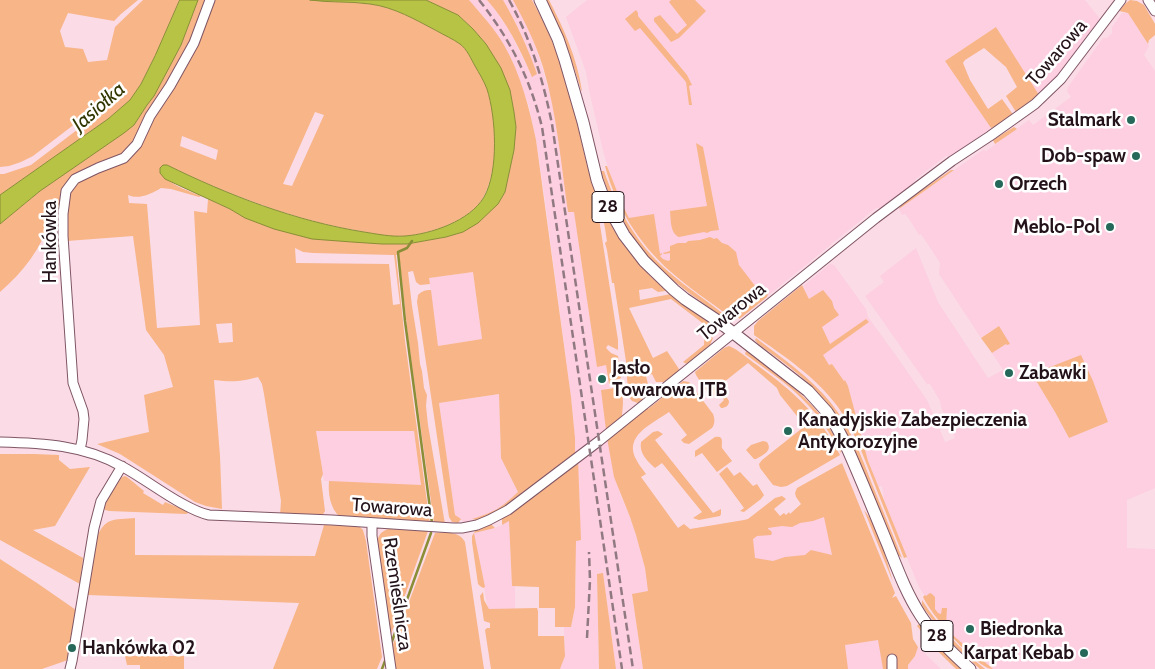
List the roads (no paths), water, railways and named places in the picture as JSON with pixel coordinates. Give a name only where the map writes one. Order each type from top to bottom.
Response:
[{"type":"main road","name":"28","points":[[540,0],[566,60],[584,122],[597,180],[614,218],[633,247],[659,276],[685,299],[718,321],[808,391],[820,404],[842,436],[911,600],[922,617],[950,651],[970,669]]},
{"type":"street","name":"Hankówka","points":[[80,450],[84,419],[73,384],[63,236],[66,191],[75,179],[124,158],[136,144],[150,116],[170,86],[194,43],[210,0]]},
{"type":"street","name":"Towarowa","points":[[0,442],[38,443],[59,446],[105,458],[122,466],[190,508],[216,517],[332,520],[458,528],[477,524],[495,517],[514,506],[599,441],[888,209],[952,161],[1035,104],[1061,79],[1121,0]]},
{"type":"street","points":[[1148,0],[1155,10]]},
{"type":"street","points":[[70,669],[99,508],[103,497],[122,466]]},
{"type":"street","name":"Rzemieślnicza","points":[[372,523],[372,536],[391,669]]},
{"type":"street","points":[[892,659],[892,669]]},
{"type":"waterway","points":[[412,241],[407,248],[398,252],[405,321],[432,523]]},
{"type":"waterway","points":[[391,644],[431,533]]},
{"type":"waterway","points":[[382,669],[385,661]]},
{"type":"railway","points":[[479,0],[500,29],[518,60],[542,127],[622,669]]},
{"type":"railway","points":[[509,0],[524,30],[535,60],[552,124],[633,669]]},
{"type":"railway","points":[[587,638],[590,580],[589,552]]},
{"type":"place","name":"Stalmark","points":[[1131,120]]},
{"type":"place","name":"Dob-spaw","points":[[1136,156]]},
{"type":"place","name":"Orzech","points":[[999,184]]},
{"type":"place","name":"Meblo-Pol","points":[[1110,227]]},
{"type":"place","name":"Zabawki","points":[[1009,373]]},
{"type":"place","name":"Jasło Towarowa JTB","points":[[602,379]]},
{"type":"place","name":"Kanadyjskie Zabezpieczenia Antykorozyjne","points":[[788,431]]},
{"type":"place","name":"Biedronka","points":[[970,629]]},
{"type":"place","name":"Hankówka 02","points":[[72,648]]},
{"type":"place","name":"Karpat Kebab","points":[[1084,653]]},
{"type":"water label","name":"Jasiołka","points":[[99,107]]}]
